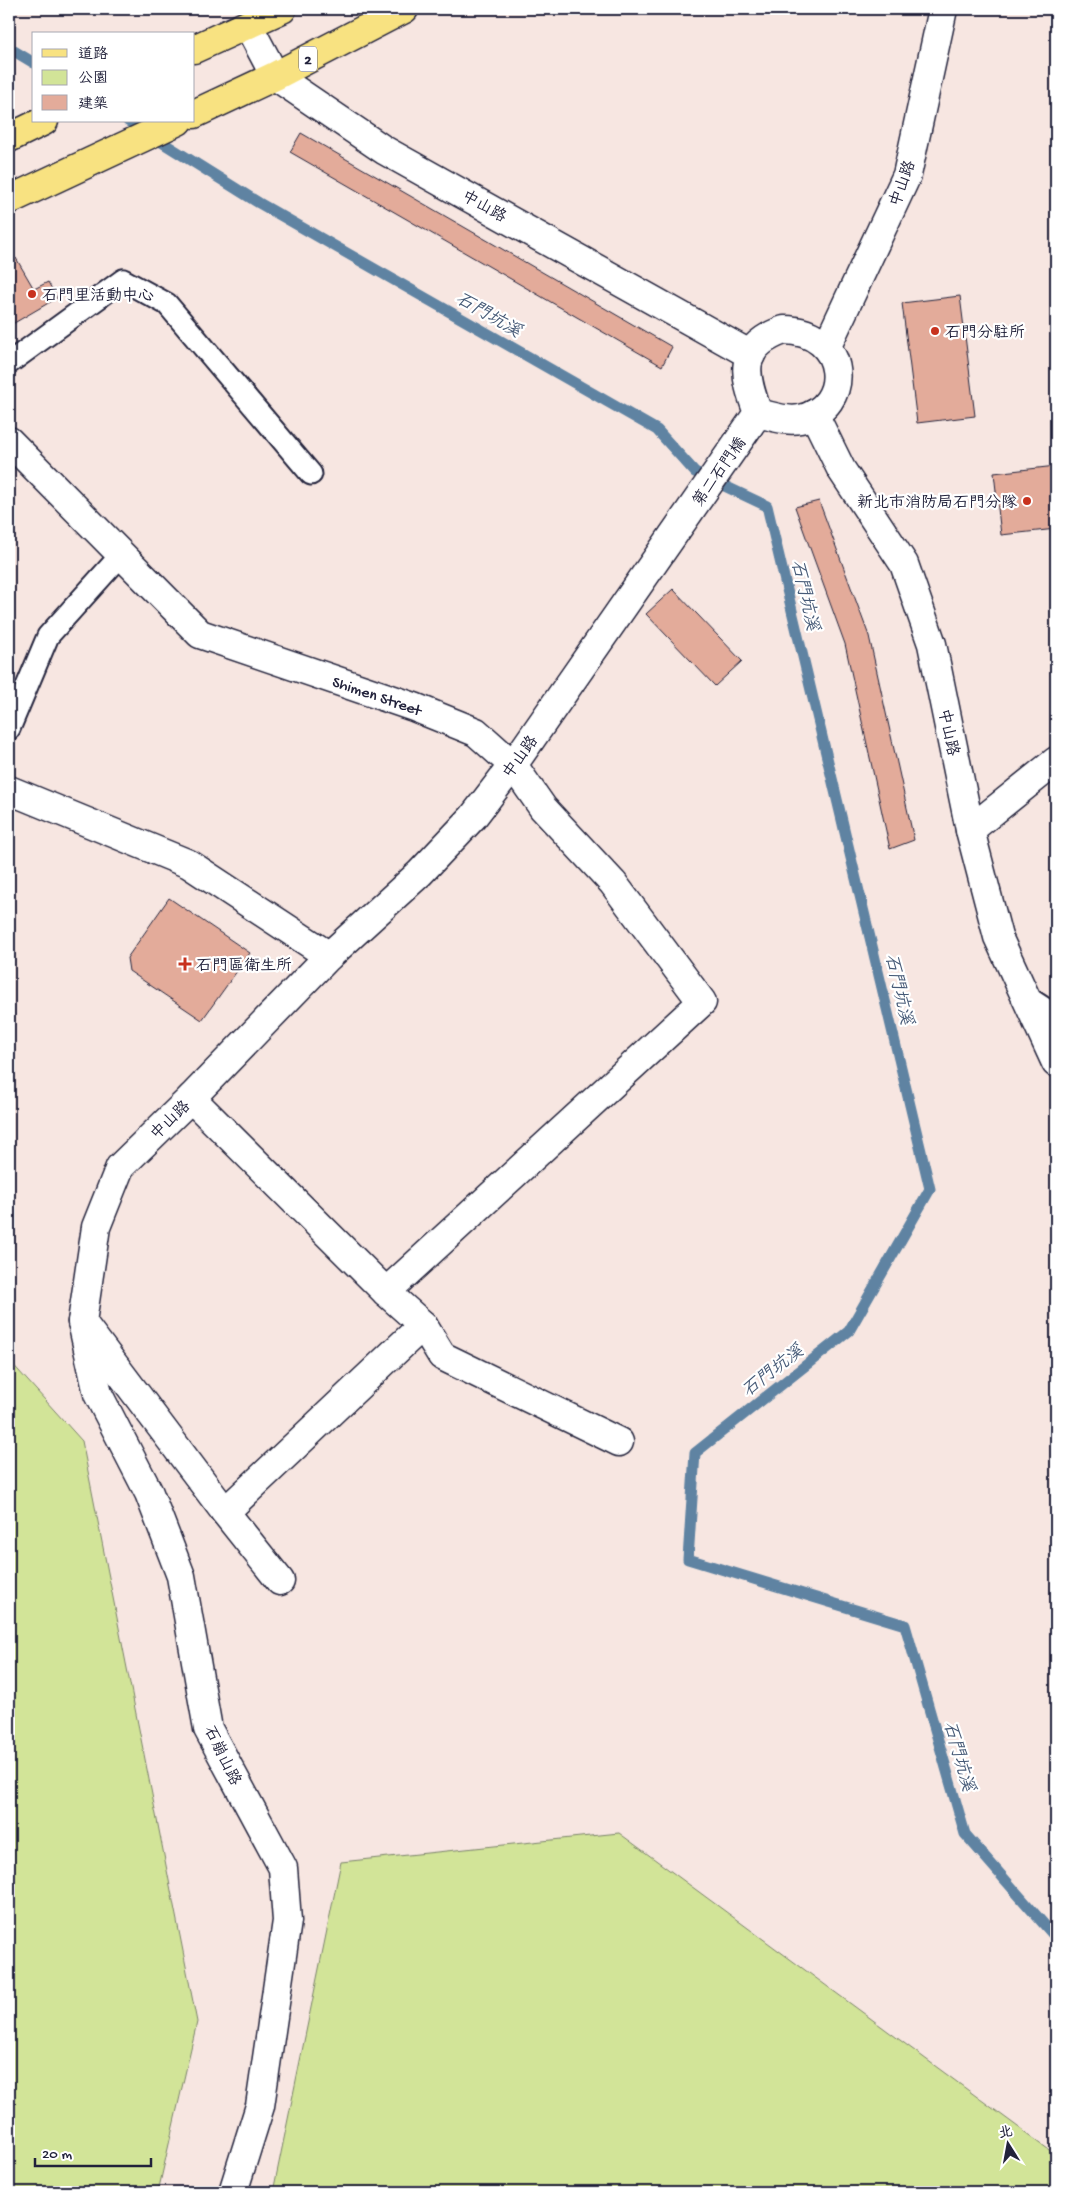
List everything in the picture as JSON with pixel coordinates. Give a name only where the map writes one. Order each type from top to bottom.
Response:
[{"type":"main road","points":[[195,49],[282,9]]},
{"type":"main road","name":"2","points":[[202,110],[275,76],[404,9]]},
{"type":"main road","points":[[9,200],[176,122]]},
{"type":"street","name":"中山路","points":[[827,346],[907,175],[943,9]]},
{"type":"street","name":"中山路","points":[[248,25],[275,76],[384,150],[751,355]]},
{"type":"street","points":[[784,330],[801,330],[815,336],[827,346],[834,360],[837,375],[834,391],[826,404],[814,414],[801,419],[786,420],[758,414],[747,383],[746,368],[751,355],[759,343],[771,335],[784,330]]},
{"type":"street","name":"第二石門橋","points":[[677,529],[758,414]]},
{"type":"street","name":"中山路","points":[[814,414],[841,469],[904,564],[932,644],[970,830],[998,937],[1056,1063]]},
{"type":"street","name":"Shimen Street","points":[[9,441],[200,634],[414,707],[476,732],[513,765],[543,808],[613,883],[702,1002],[386,1292]]},
{"type":"street","name":"中山路","points":[[82,1322],[96,1227],[120,1167],[191,1098],[329,956],[420,873],[473,817],[513,765],[677,529]]},
{"type":"street","points":[[970,830],[1056,761]]},
{"type":"street","points":[[9,790],[189,864],[329,956]]},
{"type":"street","points":[[191,1098],[386,1292],[423,1325],[442,1356],[619,1442]]},
{"type":"street","points":[[82,1322],[225,1512],[280,1581]]},
{"type":"street","name":"石崩山路","points":[[82,1322],[98,1394],[149,1493],[181,1576],[208,1729],[283,1868],[287,1922],[262,2097],[234,2192]]},
{"type":"street","points":[[225,1512],[423,1325]]},
{"type":"lane","points":[[9,363],[122,280],[167,304],[311,474]]},
{"type":"lane","points":[[9,728],[48,636],[122,554]]},
{"type":"lane","points":[[1027,997],[1056,1016]]},
{"type":"green space","points":[[9,1360],[82,1441],[197,2022],[158,2192],[9,2192]]},
{"type":"green space","points":[[619,1833],[1056,2155],[1056,2192],[273,2192],[341,1862]]},
{"type":"building","points":[[301,133],[672,347],[662,366],[290,152]]},
{"type":"building","name":"石門里活動中心","points":[[16,258],[34,289],[48,282],[57,298],[9,326],[9,261]]},
{"type":"building","name":"石門分駐所","points":[[960,296],[975,416],[917,423],[902,303]]},
{"type":"building","name":"新北市消防局石門分隊","points":[[1056,466],[1056,529],[1001,535],[994,473]]},
{"type":"building","points":[[819,501],[869,636],[914,840],[890,849],[845,644],[795,507]]},
{"type":"building","points":[[673,589],[742,661],[715,686],[646,614]]},
{"type":"building","name":"石門區衛生所","points":[[169,898],[250,953],[202,1020],[129,971],[127,958]]},
{"type":"waterway","name":"石門坑溪","points":[[9,48],[32,62]]},
{"type":"waterway","name":"石門坑溪","points":[[130,122],[259,203],[657,430],[695,472],[767,506],[930,1189],[849,1331],[695,1453],[688,1559],[905,1625],[965,1834],[1056,1938]]},
{"type":"place","name":"石門里活動中心","points":[[32,294]]},
{"type":"place","name":"石門分駐所","points":[[935,331]]},
{"type":"place","name":"新北市消防局石門分隊","points":[[1027,501]]},
{"type":"place","name":"石門區衛生所","points":[[185,964]]}]
